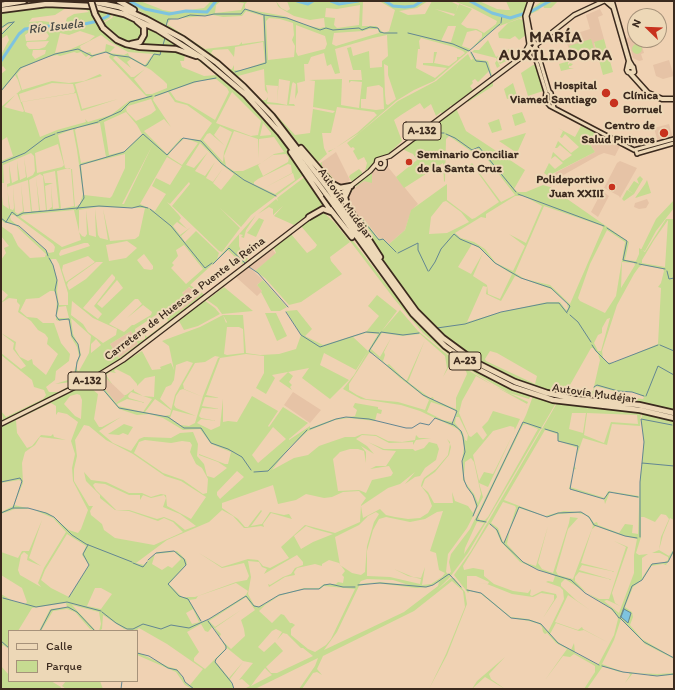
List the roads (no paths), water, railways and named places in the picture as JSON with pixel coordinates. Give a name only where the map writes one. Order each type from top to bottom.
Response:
[{"type":"highway","points":[[1,5],[12,1]]},
{"type":"highway","points":[[1,5],[24,1]]},
{"type":"highway","points":[[91,1],[96,17],[103,28],[115,38],[134,46],[184,51],[217,69]]},
{"type":"highway","name":"Autovía Mudéjar","points":[[91,1],[119,11],[158,30],[191,50],[217,69],[246,95],[273,124],[327,192]]},
{"type":"highway","points":[[119,1],[164,26],[178,36]]},
{"type":"highway","points":[[608,2],[613,7],[630,67],[634,69],[632,72],[635,80],[650,94],[662,99],[674,99]]},
{"type":"highway","name":"Autovía Mudéjar","points":[[2,10],[57,4],[107,6]]},
{"type":"highway","points":[[115,38],[134,44],[140,42],[144,35],[142,24],[119,11]]},
{"type":"highway","name":"Autovía Mudéjar","points":[[119,11],[146,19],[178,36],[224,68],[250,92],[272,116],[388,274],[421,316],[455,348],[490,371],[529,390]]},
{"type":"highway","points":[[272,116],[331,183],[339,195],[345,200],[348,209],[374,247],[389,272],[388,274]]},
{"type":"highway","points":[[273,124],[335,215],[387,280]]},
{"type":"highway","points":[[331,183],[340,188],[350,187],[345,200]]},
{"type":"highway","name":"Autovía Mudéjar","points":[[336,204],[387,280],[418,320],[452,351],[491,377],[538,393],[555,397],[640,410],[674,418]]},
{"type":"highway","points":[[309,217],[323,209],[335,215]]},
{"type":"highway","name":"Autovía Mudéjar","points":[[565,399],[639,405],[674,413]]},
{"type":"main road","points":[[531,1],[526,19],[547,97],[551,96]]},
{"type":"main road","name":"A-132","points":[[370,171],[384,167],[390,156],[574,15],[608,2]]},
{"type":"main road","points":[[547,93],[551,96],[554,108]]},
{"type":"main road","points":[[547,93],[546,102],[554,108],[636,150],[674,141]]},
{"type":"main road","name":"A-132","points":[[350,187],[370,171],[376,164],[377,160],[390,156]]},
{"type":"main road","points":[[382,159],[385,163]]},
{"type":"main road","points":[[376,164],[379,168]]},
{"type":"main road","name":"Carretera de Huesca a Puente la Reina","points":[[1,424],[81,384],[116,364],[350,187]]},
{"type":"water","points":[[624,609],[631,613],[628,623],[621,617]]},
{"type":"waterway","name":"Río Isuela","points":[[1,61],[19,34],[25,29],[57,25],[71,27],[98,21],[108,16],[113,1]]},
{"type":"waterway","name":"Río Isuela","points":[[129,1],[145,9],[169,14],[186,11],[207,12],[216,1]]},
{"type":"waterway","name":"Río Isuela","points":[[297,1],[308,4],[313,1]]},
{"type":"waterway","name":"Río Isuela","points":[[331,1],[339,4],[358,1]]},
{"type":"waterway","name":"Río Isuela","points":[[385,1],[393,6],[405,7],[414,6],[422,1]]},
{"type":"waterway","name":"Río Isuela","points":[[470,1],[492,13],[510,18],[532,11],[550,1]]},
{"type":"waterway","points":[[166,26],[168,19],[178,19],[190,15],[205,16],[214,14],[241,14],[245,9],[264,15]]},
{"type":"waterway","points":[[235,72],[266,63],[264,15],[287,18],[320,30],[326,28],[333,30],[359,28],[362,30],[370,27],[378,28],[380,32],[384,33],[397,33]]},
{"type":"waterway","name":"Río Isuela","points":[[501,23],[502,15]]},
{"type":"waterway","points":[[1,28],[8,23],[14,22]]},
{"type":"waterway","points":[[1,35],[14,22]]},
{"type":"waterway","points":[[408,33],[453,44],[469,51],[500,24]]},
{"type":"waterway","points":[[163,45],[165,38]]},
{"type":"waterway","points":[[1,91],[20,68],[55,54],[78,49],[92,56],[106,52],[113,55],[129,57],[145,66],[154,54],[160,55],[161,51]]},
{"type":"waterway","points":[[471,52],[476,61],[486,62],[491,76]]},
{"type":"waterway","points":[[155,96],[194,82],[216,78]]},
{"type":"waterway","points":[[99,121],[121,111],[130,102],[152,96]]},
{"type":"waterway","points":[[57,133],[98,122]]},
{"type":"waterway","points":[[413,141],[437,133],[444,133]]},
{"type":"waterway","points":[[1,163],[25,153],[45,138],[55,134]]},
{"type":"waterway","points":[[77,209],[84,198],[80,165],[124,152],[143,134],[167,155],[183,138],[201,141],[221,163],[244,180],[276,196]]},
{"type":"waterway","points":[[446,134],[455,138],[472,150],[479,147],[516,192]]},
{"type":"waterway","points":[[518,194],[604,226]]},
{"type":"waterway","points":[[6,222],[12,212],[17,216],[23,213],[99,206],[132,208],[140,206],[148,208]]},
{"type":"waterway","points":[[150,209],[171,226],[205,268],[212,263]]},
{"type":"waterway","points":[[1,218],[6,222],[19,226],[46,250],[48,256]]},
{"type":"waterway","points":[[362,219],[379,240],[383,239],[396,252]]},
{"type":"waterway","points":[[607,228],[627,241],[623,260],[637,263]]},
{"type":"waterway","points":[[429,271],[441,249],[454,234],[460,239],[479,247],[495,263],[521,278],[551,288],[570,306],[567,312]]},
{"type":"waterway","points":[[398,253],[418,243],[418,250],[428,271]]},
{"type":"waterway","points":[[213,264],[229,248],[245,263]]},
{"type":"waterway","points":[[49,258],[53,265],[57,280],[55,290],[58,304],[56,316],[59,320],[69,319],[72,336],[78,344],[80,355],[77,362],[75,377]]},
{"type":"waterway","points":[[639,264],[665,269]]},
{"type":"waterway","points":[[249,267],[258,273],[288,307]]},
{"type":"waterway","points":[[667,271],[669,279],[674,278]]},
{"type":"waterway","points":[[437,328],[465,324],[501,312],[547,303],[559,303],[567,313]]},
{"type":"waterway","points":[[286,312],[301,335],[320,347],[366,332],[379,333]]},
{"type":"waterway","points":[[570,315],[578,322],[591,342]]},
{"type":"waterway","points":[[419,333],[403,335],[381,332],[369,351],[423,395],[457,411],[452,424]]},
{"type":"waterway","points":[[592,345],[609,364],[658,345]]},
{"type":"waterway","points":[[660,345],[674,351]]},
{"type":"waterway","points":[[646,396],[658,366],[674,375]]},
{"type":"waterway","points":[[75,379],[88,378]]},
{"type":"waterway","points":[[90,382],[101,387],[119,408],[168,417],[184,428],[201,428],[211,443],[228,449],[242,457],[251,470]]},
{"type":"waterway","points":[[594,387],[597,385],[644,396]]},
{"type":"waterway","points":[[310,429],[336,419],[346,417],[369,419],[406,428],[412,428],[420,423],[429,425],[435,418],[454,425],[461,431],[463,437],[465,452],[462,461],[464,480],[473,495],[477,506],[473,516]]},
{"type":"waterway","points":[[642,463],[644,442],[641,419],[672,425]]},
{"type":"waterway","points":[[486,522],[476,520],[523,422],[541,428]]},
{"type":"waterway","points":[[545,429],[558,433],[558,441],[578,446],[570,489],[604,499],[609,492],[638,497]]},
{"type":"waterway","points":[[254,472],[268,471],[307,430]]},
{"type":"waterway","points":[[640,537],[640,482],[642,463],[674,466]]},
{"type":"waterway","points":[[1,482],[20,478],[22,481],[13,508],[28,508],[46,513],[54,517],[72,535],[86,544],[132,562]]},
{"type":"waterway","points":[[504,543],[519,507],[547,517],[558,513],[581,512],[589,517],[594,525],[625,536],[637,538]]},
{"type":"waterway","points":[[1,513],[13,508]]},
{"type":"waterway","points":[[490,524],[497,530],[502,542],[523,562],[538,570],[571,580],[585,593],[612,609],[619,618]]},
{"type":"waterway","points":[[69,597],[89,565],[83,554],[88,545]]},
{"type":"waterway","points":[[620,618],[632,586],[642,580],[652,564],[668,562],[674,550]]},
{"type":"waterway","points":[[148,560],[156,553],[174,551],[184,559],[186,565],[168,584],[179,596],[188,599],[201,621]]},
{"type":"waterway","points":[[133,563],[143,567],[147,562]]},
{"type":"waterway","points":[[358,585],[380,583],[426,587],[433,585],[449,574],[461,587]]},
{"type":"waterway","points":[[102,612],[116,623],[127,629],[133,629],[143,624],[161,629],[171,625],[189,628],[209,619],[246,596],[254,606],[259,607],[279,595],[304,589],[319,589],[324,585],[330,584],[343,587],[355,587]]},
{"type":"waterway","points":[[467,590],[481,593],[511,618],[529,620],[541,624],[558,643],[599,665]]},
{"type":"waterway","points":[[3,598],[36,607],[67,602],[101,611]]},
{"type":"waterway","points":[[41,630],[51,610],[68,607],[77,612],[94,630]]},
{"type":"waterway","points":[[620,618],[644,642],[674,658]]},
{"type":"waterway","points":[[208,621],[226,646],[226,649],[215,662],[232,683],[234,689]]},
{"type":"waterway","points":[[1,641],[8,647]]},
{"type":"waterway","points":[[138,653],[149,656],[168,668],[177,670],[185,682],[194,689]]},
{"type":"waterway","points":[[602,666],[623,672],[657,676],[674,674]]},
{"type":"waterway","points":[[121,689],[122,682]]},
{"type":"place","name":"Hospital Viamed Santiago","points":[[606,93]]},
{"type":"place","name":"Clínica Borruel","points":[[614,103]]},
{"type":"place","name":"Centro de Salud Pirineos","points":[[664,133]]},
{"type":"place","name":"Seminario Conciliar de la Santa Cruz","points":[[409,162]]},
{"type":"place","name":"Polideportivo Juan XXIII","points":[[612,187]]},
{"type":"district","name":"MARÍA AUXILIADORA","points":[[556,47]]}]
